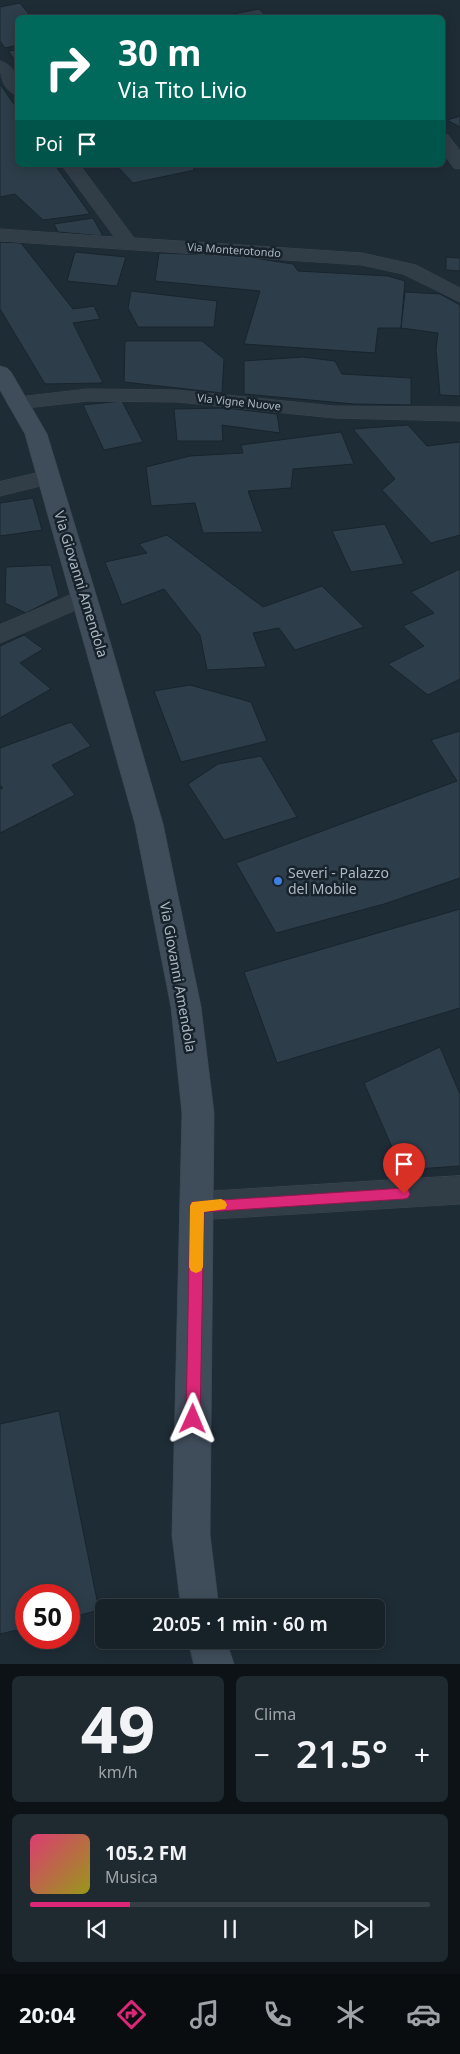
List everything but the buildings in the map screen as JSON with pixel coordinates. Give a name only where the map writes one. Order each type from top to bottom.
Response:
[{"type":"main road","name":"Via Giovanni Amendola","points":[[6,385],[36,434],[127,740],[149,824],[186,1007],[198,1113],[191,1536],[199,1599]]},
{"type":"main road","points":[[210,1649],[214,1664]]},
{"type":"street","points":[[0,66],[15,86]]},
{"type":"street","points":[[445,143],[460,164]]},
{"type":"street","points":[[72,167],[128,243]]},
{"type":"street","name":"Via Monterotondo","points":[[0,235],[362,259],[409,269],[460,296]]},
{"type":"street","name":"Via Vigne Nuove","points":[[6,385],[88,395],[177,396],[334,412],[460,414]]},
{"type":"street","points":[[0,489],[49,477]]},
{"type":"street","points":[[0,635],[85,597]]},
{"type":"street","points":[[197,1206],[460,1190]]},
{"type":"slow traffic","points":[[196,1267],[197,1206],[221,1205]]},
{"type":"place","name":"Severi - Palazzo del Mobile","points":[[278,881]]},
{"type":"route","points":[[193,1419],[197,1206],[404,1194]]}]
